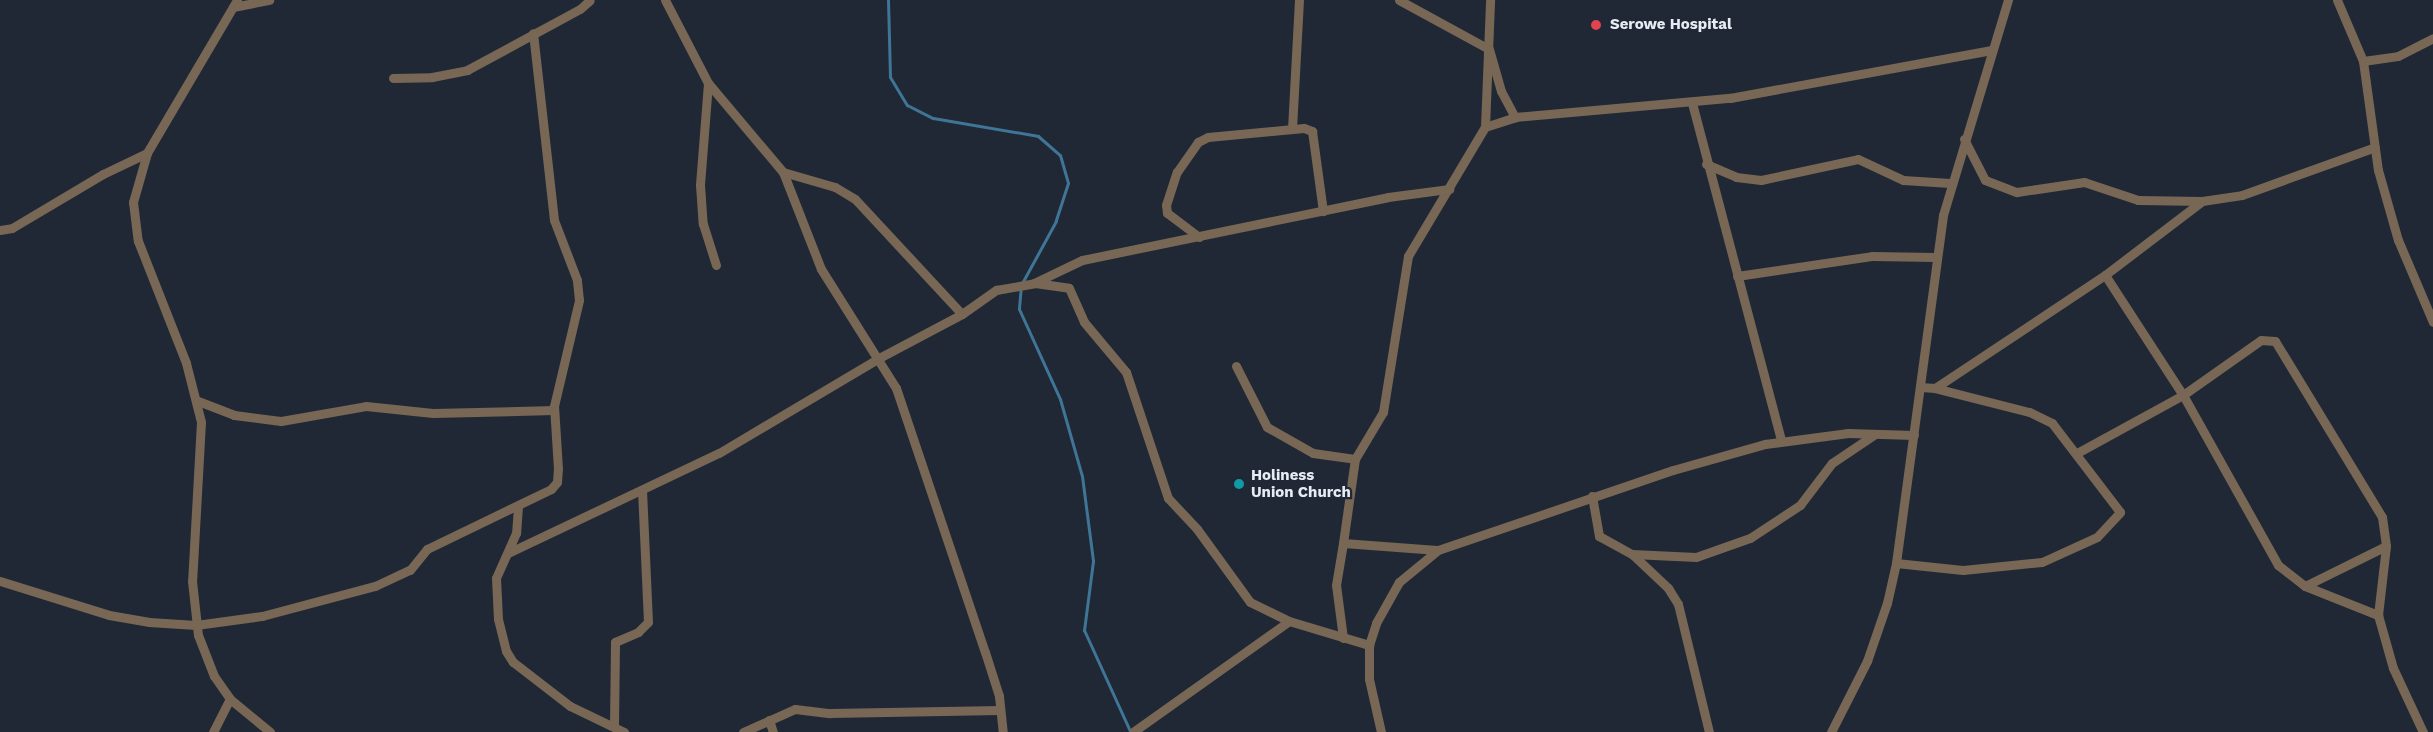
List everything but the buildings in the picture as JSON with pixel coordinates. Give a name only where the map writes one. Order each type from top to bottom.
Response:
[{"type":"street","points":[[269,0],[235,4],[147,153],[133,202],[134,224],[198,401],[203,445],[193,555],[196,625],[214,676],[230,699],[270,732]]},
{"type":"street","points":[[393,78],[452,75],[590,0]]},
{"type":"street","points":[[665,0],[708,83],[783,172],[821,268],[896,388],[938,502],[1000,710],[1003,732]]},
{"type":"street","points":[[1292,129],[1299,0]]},
{"type":"street","points":[[1399,0],[1489,50],[1501,91],[1515,117]]},
{"type":"street","points":[[1343,638],[1336,585],[1355,459],[1383,412],[1408,256],[1431,211],[1449,189],[1485,127],[1490,0]]},
{"type":"street","points":[[1831,732],[1877,636],[1896,563],[1935,257],[1950,183],[2008,0]]},
{"type":"street","points":[[2349,0],[2339,4],[2362,61],[2375,147],[2397,240],[2433,322]]},
{"type":"street","points":[[0,581],[109,615],[196,625],[262,616],[375,586],[410,570],[427,549],[518,506],[557,482],[554,410],[579,300],[577,280],[554,220],[533,33]]},
{"type":"street","points":[[2362,61],[2398,56],[2433,38]]},
{"type":"street","points":[[1485,127],[1515,117],[1692,103],[1898,70],[1992,50]]},
{"type":"street","points":[[708,83],[700,185],[703,224],[716,265]]},
{"type":"street","points":[[1692,103],[1706,164],[1781,441]]},
{"type":"street","points":[[1199,237],[1167,213],[1166,205],[1176,172],[1198,142],[1208,137],[1307,128],[1313,132],[1323,211]]},
{"type":"street","points":[[1964,139],[1985,180],[2017,192],[2084,182],[2138,200],[2202,201],[2242,195],[2375,147]]},
{"type":"street","points":[[0,230],[12,228],[103,174],[147,153]]},
{"type":"street","points":[[1706,164],[1736,177],[1761,180],[1858,159],[1903,180],[1950,183]]},
{"type":"street","points":[[783,172],[835,188],[855,199],[962,314]]},
{"type":"street","points":[[508,553],[642,492],[735,444],[879,358],[962,314],[996,290],[1034,283],[1082,260],[1323,211],[1449,189]]},
{"type":"street","points":[[1935,388],[2105,275],[2202,201]]},
{"type":"street","points":[[1737,276],[1872,256],[1935,257]]},
{"type":"street","points":[[2105,275],[2182,395],[2278,565],[2305,586],[2378,615]]},
{"type":"street","points":[[1034,283],[1069,288],[1084,322],[1126,372],[1168,498],[1197,529],[1245,598],[1289,621],[1370,645]]},
{"type":"street","points":[[2077,453],[2182,395],[2261,339],[2275,340],[2382,518],[2386,546],[2378,615],[2393,668],[2423,732]]},
{"type":"street","points":[[1236,366],[1267,427],[1313,453],[1355,459]]},
{"type":"street","points":[[1896,563],[1963,570],[2027,565],[2097,537],[2118,517],[2120,506],[2052,423],[2042,417],[1935,388],[1920,387]]},
{"type":"street","points":[[198,401],[234,415],[281,422],[366,406],[433,413],[554,410]]},
{"type":"street","points":[[1381,732],[1369,679],[1370,645],[1389,594],[1411,569],[1438,550],[1592,496],[1781,441],[1875,433],[1914,435]]},
{"type":"street","points":[[1632,554],[1696,557],[1750,538],[1800,505],[1832,463],[1875,433]]},
{"type":"street","points":[[614,726],[615,642],[638,632],[648,622],[642,492]]},
{"type":"street","points":[[1592,496],[1596,532],[1610,544],[1632,554],[1668,588],[1678,604],[1709,732]]},
{"type":"street","points":[[518,506],[516,533],[496,586],[506,651],[513,662],[570,706],[624,732]]},
{"type":"street","points":[[1343,543],[1438,550]]},
{"type":"street","points":[[2305,586],[2386,546]]},
{"type":"street","points":[[1133,732],[1289,621]]},
{"type":"street","points":[[213,732],[230,699]]},
{"type":"street","points":[[743,732],[795,709],[830,713],[1000,710]]},
{"type":"street","points":[[769,720],[773,732]]},
{"type":"waterway","points":[[888,0],[890,77],[907,105],[933,118],[1038,136],[1060,155],[1068,183],[1056,221],[1021,285],[1019,309],[1060,399],[1082,476],[1093,561],[1084,630],[1130,731]]},
{"type":"place","name":"Serowe Hospital","points":[[1596,25]]},
{"type":"place","name":"Holiness Union Church","points":[[1239,484]]}]
